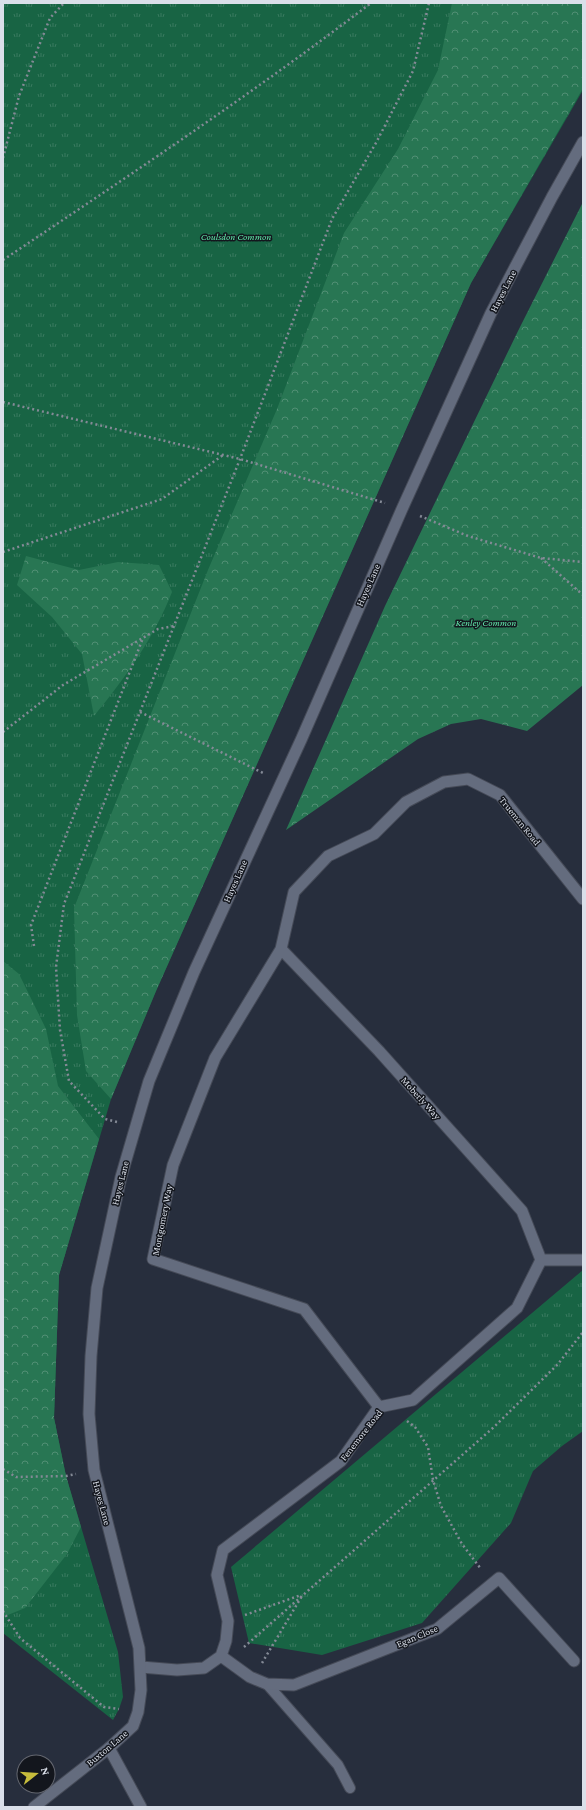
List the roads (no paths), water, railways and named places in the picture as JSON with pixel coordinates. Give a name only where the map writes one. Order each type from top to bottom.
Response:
[{"type":"street","name":"Hayes Lane","points":[[141,1667],[135,1628],[94,1470],[89,1414],[91,1356],[97,1288],[121,1178],[135,1127],[161,1048],[194,972],[301,740],[402,509],[491,313],[552,197],[583,142]]},
{"type":"street","name":"Trueman Road","points":[[281,949],[294,892],[328,856],[374,834],[406,802],[444,782],[468,779],[500,795],[583,899]]},
{"type":"street","name":"Moberly Way","points":[[281,949],[379,1051],[522,1210],[541,1260]]},
{"type":"street","name":"Montgomery Way","points":[[281,949],[215,1058],[173,1165],[153,1259],[304,1309],[379,1407]]},
{"type":"street","points":[[541,1260],[583,1260]]},
{"type":"street","name":"Fenemore Road","points":[[220,1656],[226,1641],[228,1621],[217,1575],[223,1550],[340,1462],[379,1407],[413,1400],[517,1308],[541,1260]]},
{"type":"street","name":"Egan Close","points":[[220,1656],[250,1677],[267,1684],[294,1685],[437,1629],[499,1578],[574,1661]]},
{"type":"street","points":[[141,1667],[177,1670],[204,1668],[220,1656]]},
{"type":"street","name":"Buxton Lane","points":[[34,1807],[109,1748],[133,1726],[138,1712],[141,1690],[141,1667]]},
{"type":"street","points":[[109,1748],[141,1807]]},
{"type":"lane","points":[[267,1684],[338,1765],[350,1788]]},
{"type":"park label","name":"Coulsdon Common","points":[[236,236]]},
{"type":"park label","name":"Kenley Common","points":[[486,622]]}]
